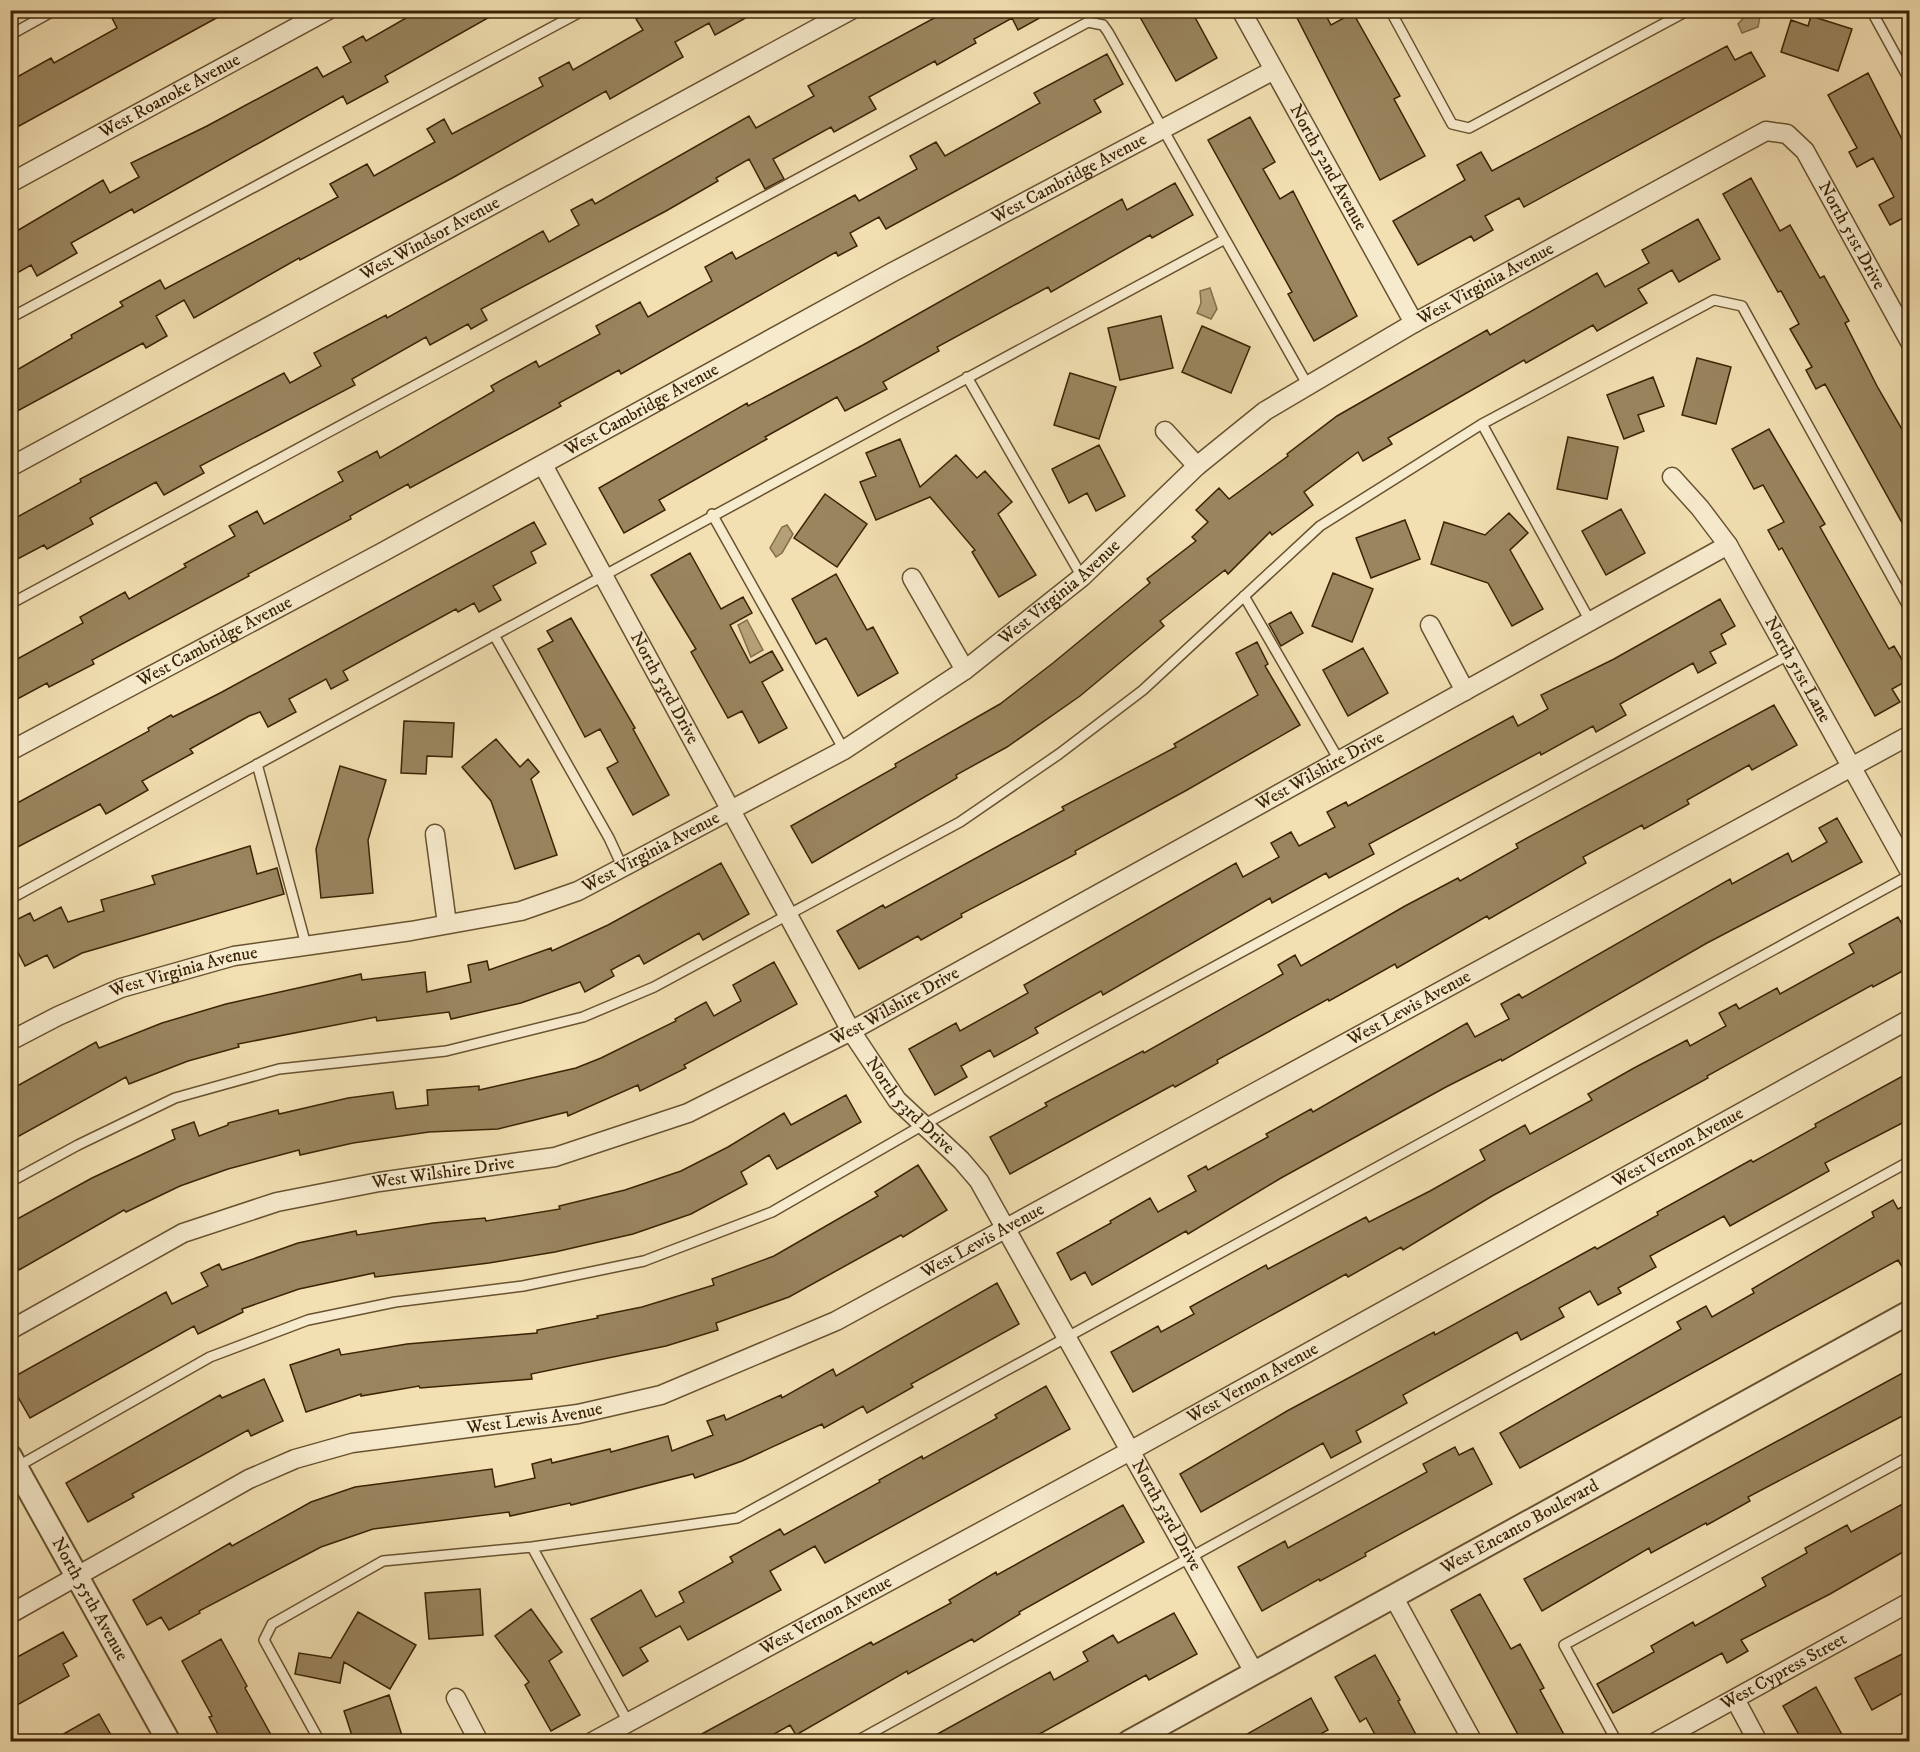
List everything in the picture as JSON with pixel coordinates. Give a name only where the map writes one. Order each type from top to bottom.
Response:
[{"type":"street","name":"West Roanoke Avenue","points":[[10,183],[328,10]]},
{"type":"street","name":"West Windsor Avenue","points":[[10,468],[851,10]]},
{"type":"street","name":"North 52nd Avenue","points":[[1241,10],[1414,323]]},
{"type":"street","name":"West Cambridge Avenue","points":[[10,751],[543,465],[891,273],[1274,70]]},
{"type":"street","name":"West Virginia Avenue","points":[[10,1041],[58,1016],[121,988],[234,956],[521,911],[578,891],[844,750],[965,670],[1083,577],[1197,466],[1265,411],[1307,384],[1748,140],[1766,131],[1787,134]]},
{"type":"street","name":"North 51st Drive","points":[[1787,134],[1805,151],[1910,342]]},
{"type":"street","points":[[1165,431],[1197,466]]},
{"type":"street","name":"North 53rd Drive","points":[[543,465],[851,1030],[897,1100],[961,1160],[979,1181],[1065,1339],[1254,1672]]},
{"type":"street","name":"North 51st Lane","points":[[1672,477],[1700,508],[1728,545],[1853,766],[1910,874]]},
{"type":"street","name":"West Wilshire Drive","points":[[10,1330],[183,1233],[277,1202],[379,1182],[555,1157],[688,1113],[851,1030],[1728,545]]},
{"type":"street","points":[[912,578],[965,670]]},
{"type":"street","points":[[1430,625],[1465,691]]},
{"type":"street","name":"West Lewis Avenue","points":[[10,1614],[249,1479],[295,1459],[352,1443],[578,1414],[661,1395],[836,1321],[1910,735]]},
{"type":"street","points":[[435,834],[447,924]]},
{"type":"street","name":"West Vernon Avenue","points":[[592,1742],[1130,1451],[1910,1019]]},
{"type":"street","name":"West Encanto Boulevard","points":[[1129,1742],[1910,1312]]},
{"type":"street","name":"North 55th Avenue","points":[[13,1464],[169,1742]]},
{"type":"street","points":[[1393,1596],[1473,1742]]},
{"type":"street","name":"West Cypress Street","points":[[1656,1742],[1910,1602]]},
{"type":"street","points":[[456,1698],[479,1742]]},
{"type":"street","points":[[1734,1699],[1758,1742]]},
{"type":"lane","points":[[10,35],[55,10]]},
{"type":"lane","points":[[10,318],[584,10]]},
{"type":"lane","points":[[1390,10],[1452,124],[1468,128],[1689,10]]},
{"type":"lane","points":[[1871,10],[1910,81]]},
{"type":"lane","points":[[10,604],[1088,22],[1103,25],[1307,384]]},
{"type":"lane","points":[[10,899],[604,576],[712,514],[1224,239]]},
{"type":"lane","points":[[10,1182],[78,1145],[174,1098],[279,1069],[446,1051],[583,1017],[654,987],[960,822],[1059,754],[1143,690],[1320,526],[1482,424],[1714,300],[1742,306],[1910,610]]},
{"type":"lane","points":[[967,377],[1083,577]]},
{"type":"lane","points":[[1482,424],[1590,621]]},
{"type":"lane","points":[[712,514],[844,750]]},
{"type":"lane","points":[[1244,596],[1339,760]]},
{"type":"lane","points":[[494,635],[609,838],[622,866]]},
{"type":"lane","points":[[13,1464],[210,1357],[319,1318],[395,1302],[523,1286],[644,1261],[772,1212],[923,1125],[1790,654]]},
{"type":"lane","points":[[257,764],[306,945]]},
{"type":"lane","points":[[320,1742],[264,1640],[272,1624],[383,1561],[532,1547],[737,1518],[1910,874]]},
{"type":"lane","points":[[855,1742],[1910,1161]]},
{"type":"lane","points":[[1617,1742],[1564,1645],[1910,1456]]},
{"type":"lane","points":[[532,1547],[628,1722]]},
{"type":"lane","points":[[1898,1742],[1910,1735]]},
{"type":"shaded area","points":[[1750,11],[1761,11],[1758,27],[1742,33],[1738,24]]},
{"type":"shaded area","points":[[1210,288],[1217,309],[1211,319],[1197,313],[1201,303],[1200,291]]},
{"type":"shaded area","points":[[787,525],[793,534],[782,553],[776,557],[770,548],[782,527]]},
{"type":"shaded area","points":[[747,620],[763,650],[751,657],[738,625]]},
{"type":"building","points":[[120,10],[231,10],[10,131],[10,81],[51,58],[54,63],[117,28],[111,16]]},
{"type":"building","points":[[420,10],[502,10],[385,76],[388,82],[347,104],[343,96],[134,213],[132,209],[71,243],[77,253],[37,276],[31,265],[10,277],[10,235],[103,180],[110,193],[139,177],[131,163],[207,126],[317,67],[323,77],[351,62],[343,47],[363,36],[366,41]]},
{"type":"building","points":[[651,10],[760,10],[715,35],[709,23],[675,42],[683,57],[610,99],[606,91],[454,177],[300,260],[299,258],[194,318],[184,300],[156,316],[167,336],[146,348],[143,343],[10,415],[10,374],[72,338],[71,335],[123,306],[120,302],[160,280],[165,289],[338,197],[330,184],[367,164],[374,176],[435,142],[427,129],[444,119],[452,134],[543,86],[539,78],[569,62],[573,70],[643,30],[636,19]]},
{"type":"building","points":[[949,10],[1054,10],[1018,30],[1012,18],[974,39],[976,43],[937,65],[935,61],[869,97],[876,109],[834,132],[831,127],[773,159],[784,179],[765,189],[749,159],[716,178],[718,181],[666,211],[481,309],[487,320],[471,329],[468,324],[430,345],[426,337],[352,379],[355,385],[200,466],[204,473],[164,495],[156,482],[90,518],[93,524],[47,549],[44,545],[10,563],[10,521],[81,482],[80,479],[284,373],[290,383],[321,366],[314,353],[386,315],[387,318],[543,231],[549,242],[579,225],[571,210],[592,199],[595,204],[749,116],[756,128],[814,96],[808,86]]},
{"type":"building","points":[[1136,10],[1191,10],[1217,58],[1176,81]]},
{"type":"building","points":[[1293,10],[1323,10],[1331,25],[1353,13],[1400,96],[1394,99],[1425,156],[1380,180]]},
{"type":"building","points":[[1811,16],[1852,29],[1838,71],[1781,52],[1791,20],[1808,26]]},
{"type":"building","points":[[1727,46],[1735,60],[1751,52],[1765,76],[1524,207],[1519,198],[1485,216],[1493,230],[1474,241],[1471,236],[1418,265],[1393,221],[1465,180],[1457,165],[1481,152],[1492,171]]},
{"type":"building","points":[[1107,54],[1123,84],[1094,100],[1101,112],[886,229],[879,217],[850,233],[857,246],[838,256],[836,252],[621,374],[619,370],[559,403],[561,406],[410,488],[408,484],[350,516],[351,519],[248,574],[249,576],[92,660],[94,664],[49,687],[47,683],[10,703],[10,663],[83,623],[80,617],[125,592],[129,599],[186,567],[184,564],[235,536],[229,526],[257,511],[264,524],[343,481],[338,472],[377,451],[380,458],[494,391],[491,386],[536,361],[539,367],[600,334],[596,326],[640,302],[648,317],[712,281],[705,267],[732,252],[736,259],[855,195],[859,201],[917,169],[910,156],[936,142],[945,156],[1040,103],[1034,93]]},
{"type":"building","points":[[1868,73],[1910,155],[1910,224],[1905,217],[1890,225],[1879,205],[1894,197],[1873,158],[1857,167],[1849,152],[1857,148],[1828,95]]},
{"type":"building","points":[[1250,117],[1275,162],[1263,169],[1280,199],[1293,191],[1357,316],[1314,341],[1288,294],[1292,292],[1208,140]]},
{"type":"building","points":[[1751,178],[1780,231],[1790,225],[1820,278],[1824,276],[1849,321],[1845,323],[1878,388],[1910,443],[1910,537],[1825,384],[1816,389],[1806,370],[1812,367],[1790,329],[1799,324],[1781,291],[1778,292],[1723,194]]},
{"type":"building","points":[[1175,183],[1193,215],[1152,238],[1150,235],[1051,292],[1048,287],[937,347],[939,351],[883,382],[887,389],[845,411],[837,397],[765,437],[767,439],[659,500],[665,510],[624,533],[599,488],[747,403],[748,406],[863,345],[1122,199],[1127,210]]},
{"type":"building","points":[[1698,219],[1720,259],[1679,282],[1672,270],[1638,289],[1647,303],[1597,331],[1593,325],[1526,363],[1524,360],[1388,438],[1392,444],[1363,461],[1358,452],[1304,492],[1313,505],[1272,535],[1270,532],[1228,574],[1225,570],[1160,621],[1164,626],[1080,696],[1007,747],[956,775],[957,778],[812,863],[791,826],[896,767],[895,764],[1000,704],[1053,663],[1150,583],[1147,579],[1196,541],[1192,537],[1208,522],[1196,510],[1219,488],[1229,499],[1288,456],[1287,454],[1337,416],[1487,330],[1490,335],[1597,273],[1605,287],[1649,263],[1642,250]]},
{"type":"building","points":[[1161,316],[1173,368],[1120,380],[1108,328]]},
{"type":"building","points":[[1202,326],[1250,347],[1231,393],[1182,372]]},
{"type":"building","points":[[1697,358],[1731,367],[1716,424],[1682,415]]},
{"type":"building","points":[[1070,373],[1116,387],[1099,439],[1054,425]]},
{"type":"building","points":[[1653,377],[1664,406],[1638,415],[1644,431],[1624,439],[1607,395]]},
{"type":"building","points":[[1769,429],[1825,524],[1820,527],[1889,649],[1894,646],[1910,673],[1910,679],[1892,689],[1900,702],[1875,716],[1782,548],[1779,550],[1768,530],[1784,522],[1763,485],[1754,489],[1732,449]]},
{"type":"building","points":[[1568,437],[1618,447],[1607,499],[1557,489]]},
{"type":"building","points":[[900,439],[920,487],[956,455],[977,478],[985,471],[1012,502],[998,514],[1036,575],[999,597],[972,552],[975,550],[930,497],[876,520],[860,482],[876,476],[866,453]]},
{"type":"building","points":[[1099,445],[1125,496],[1096,511],[1087,493],[1069,503],[1052,469]]},
{"type":"building","points":[[825,494],[867,524],[837,567],[794,538]]},
{"type":"building","points":[[1621,509],[1645,553],[1606,575],[1582,531]]},
{"type":"building","points":[[1509,513],[1528,533],[1510,550],[1543,609],[1512,626],[1488,583],[1431,564],[1444,522],[1485,535]]},
{"type":"building","points":[[1405,520],[1420,559],[1371,578],[1356,538]]},
{"type":"building","points":[[534,522],[546,544],[531,552],[536,563],[493,586],[501,600],[479,612],[474,603],[458,612],[456,609],[343,671],[348,680],[331,689],[326,679],[289,699],[296,712],[268,727],[260,712],[249,716],[190,749],[193,753],[142,781],[148,790],[106,814],[100,804],[10,851],[10,807],[149,731],[148,728],[171,715],[173,717],[222,692]]},
{"type":"building","points":[[690,553],[721,609],[743,597],[752,613],[730,625],[750,663],[772,651],[783,670],[762,682],[787,728],[759,743],[742,711],[728,718],[691,652],[696,649],[651,575]]},
{"type":"building","points":[[1333,573],[1373,589],[1352,642],[1312,626]]},
{"type":"building","points":[[836,574],[867,630],[873,627],[898,673],[858,696],[826,638],[816,644],[792,599]]},
{"type":"building","points":[[1720,599],[1735,626],[1721,634],[1726,644],[1710,652],[1716,663],[1698,673],[1693,663],[1620,704],[1626,715],[1596,732],[1593,726],[1541,755],[1540,752],[1369,844],[1374,854],[1329,878],[1326,873],[1272,903],[1270,898],[1103,995],[1101,991],[1035,1028],[1038,1033],[994,1057],[990,1050],[961,1066],[967,1077],[935,1095],[909,1049],[956,1023],[960,1031],[1028,993],[1024,985],[1236,863],[1243,877],[1279,857],[1271,843],[1291,832],[1299,846],[1335,827],[1327,812],[1346,802],[1348,806],[1513,716],[1518,726],[1548,709],[1541,695],[1614,659]]},
{"type":"building","points":[[1291,612],[1303,633],[1281,646],[1269,624]]},
{"type":"building","points":[[571,618],[635,728],[633,729],[669,795],[633,815],[607,768],[618,762],[600,729],[585,737],[538,649],[553,641],[547,631]]},
{"type":"building","points":[[1257,642],[1268,664],[1265,666],[1300,725],[1075,851],[1076,854],[961,914],[962,917],[921,940],[918,936],[859,969],[837,931],[883,905],[885,908],[1064,810],[1062,807],[1176,747],[1174,744],[1258,695],[1236,653]]},
{"type":"building","points":[[1363,648],[1388,693],[1348,716],[1323,670]]},
{"type":"building","points":[[1774,705],[1797,745],[1752,770],[1749,765],[1687,800],[1689,804],[1644,829],[1642,825],[1583,857],[1586,863],[1489,919],[1487,916],[1397,968],[1395,964],[1329,1001],[1328,999],[1217,1060],[1218,1063],[1175,1087],[1173,1085],[1010,1174],[990,1137],[1047,1106],[1045,1103],[1143,1051],[1144,1053],[1283,974],[1278,965],[1295,955],[1301,966],[1405,906],[1458,878],[1460,881],[1518,848],[1516,844]]},
{"type":"building","points":[[404,721],[454,723],[452,757],[427,756],[426,774],[401,773]]},
{"type":"building","points":[[496,739],[520,767],[528,759],[539,772],[531,779],[557,855],[515,869],[491,801],[462,767]]},
{"type":"building","points":[[340,766],[386,780],[368,840],[373,893],[321,898],[316,849]]},
{"type":"building","points":[[1837,818],[1862,862],[1707,943],[1502,1061],[1501,1059],[1446,1087],[1281,1178],[1188,1234],[1186,1231],[1092,1285],[1085,1272],[1071,1280],[1057,1253],[1111,1223],[1110,1221],[1150,1198],[1158,1212],[1196,1191],[1188,1176],[1206,1166],[1208,1170],[1268,1137],[1266,1134],[1311,1109],[1313,1112],[1467,1023],[1475,1037],[1509,1019],[1501,1004],[1519,994],[1522,998],[1730,879],[1732,884],[1788,853],[1792,862],[1827,842],[1819,828]]},
{"type":"building","points":[[250,846],[257,874],[277,868],[284,894],[82,953],[54,968],[47,955],[25,966],[10,937],[10,923],[30,913],[34,921],[61,907],[68,922],[104,911],[101,900],[155,884],[152,876]]},
{"type":"building","points":[[721,863],[749,914],[703,940],[699,933],[644,964],[639,955],[611,970],[614,976],[585,992],[580,982],[521,1003],[451,1019],[449,1012],[377,1021],[376,1017],[238,1044],[239,1047],[188,1061],[129,1084],[126,1077],[10,1141],[10,1090],[96,1042],[99,1048],[162,1023],[226,1004],[361,974],[362,980],[425,972],[427,992],[471,982],[468,965],[487,961],[489,970],[551,948],[552,951],[608,925]]},
{"type":"building","points":[[1898,917],[1910,938],[1910,967],[1873,987],[1872,985],[1492,1196],[1403,1250],[1401,1247],[1348,1277],[1346,1274],[1133,1392],[1111,1352],[1158,1326],[1161,1332],[1194,1314],[1190,1307],[1266,1265],[1268,1269],[1366,1217],[1369,1222],[1430,1191],[1485,1160],[1480,1150],[1525,1125],[1530,1134],[1592,1100],[1588,1094],[1634,1068],[1687,1040],[1690,1046],[1726,1026],[1719,1013],[1736,1004],[1739,1009],[1777,988],[1780,994],[1854,953],[1849,944]]},
{"type":"building","points":[[774,962],[797,1004],[684,1065],[686,1068],[640,1091],[638,1085],[568,1116],[567,1112],[498,1129],[429,1132],[353,1143],[300,1155],[299,1150],[228,1169],[180,1186],[126,1212],[124,1210],[19,1270],[10,1255],[10,1223],[92,1178],[175,1139],[172,1130],[194,1122],[199,1136],[228,1125],[228,1123],[278,1110],[279,1114],[348,1098],[393,1092],[396,1109],[428,1105],[427,1090],[479,1086],[479,1090],[576,1068],[676,1021],[675,1019],[706,1002],[714,1016],[741,1001],[733,985]]},
{"type":"building","points":[[1910,1072],[1910,1119],[1825,1163],[1829,1171],[1730,1226],[1724,1216],[1650,1256],[1656,1267],[1618,1288],[1621,1293],[1598,1305],[1590,1291],[1559,1308],[1564,1317],[1521,1340],[1517,1332],[1403,1395],[1407,1403],[1356,1431],[1361,1442],[1331,1458],[1323,1443],[1201,1512],[1180,1474],[1287,1411],[1434,1332],[1435,1335],[1595,1247],[1597,1249],[1658,1215],[1657,1212],[1751,1160],[1753,1162],[1816,1127],[1815,1124]]},
{"type":"building","points":[[846,1095],[861,1122],[777,1169],[769,1155],[741,1172],[747,1184],[691,1214],[633,1234],[555,1252],[489,1263],[375,1277],[374,1273],[299,1289],[242,1309],[243,1312],[198,1334],[194,1326],[30,1418],[10,1383],[10,1379],[166,1292],[172,1304],[208,1286],[201,1273],[219,1264],[222,1270],[298,1243],[356,1231],[357,1235],[433,1223],[485,1218],[486,1221],[560,1209],[559,1206],[625,1190],[681,1171],[728,1147],[784,1113],[791,1125]]},
{"type":"building","points":[[918,1165],[947,1210],[903,1237],[901,1235],[789,1297],[716,1323],[718,1330],[666,1346],[531,1374],[532,1379],[420,1388],[419,1386],[361,1396],[361,1394],[306,1412],[290,1365],[339,1349],[341,1355],[407,1344],[537,1333],[537,1330],[642,1307],[714,1285],[712,1279],[774,1256],[878,1196],[875,1192]]},
{"type":"building","points":[[1893,1200],[1898,1209],[1910,1203],[1910,1280],[1898,1260],[1520,1468],[1500,1433],[1681,1329],[1677,1322],[1706,1306],[1712,1317],[1754,1293],[1752,1289],[1874,1217],[1872,1212]]},
{"type":"building","points":[[997,1283],[1019,1324],[911,1384],[913,1387],[867,1413],[863,1406],[824,1428],[822,1424],[742,1461],[695,1478],[693,1474],[571,1505],[570,1503],[510,1516],[509,1512],[373,1529],[321,1547],[199,1611],[200,1613],[169,1630],[161,1617],[147,1625],[133,1600],[230,1543],[232,1546],[311,1502],[355,1487],[492,1469],[495,1487],[535,1478],[532,1464],[551,1459],[552,1463],[610,1449],[611,1452],[668,1436],[672,1451],[713,1435],[707,1421],[724,1415],[726,1420],[781,1395],[782,1398],[833,1369],[836,1376]]},
{"type":"building","points":[[1910,1369],[1910,1412],[1748,1497],[1750,1501],[1707,1525],[1706,1523],[1651,1553],[1649,1548],[1542,1611],[1524,1579]]},
{"type":"building","points":[[264,1379],[283,1421],[251,1436],[248,1430],[132,1494],[134,1497],[88,1522],[66,1483],[220,1395],[222,1398]]},
{"type":"building","points":[[1046,1386],[1070,1429],[825,1563],[815,1546],[770,1571],[781,1590],[688,1640],[680,1626],[640,1648],[648,1661],[623,1676],[591,1619],[641,1590],[656,1617],[684,1602],[679,1592],[733,1562],[730,1557],[780,1529],[784,1535],[922,1456],[923,1459],[997,1418],[995,1415]]},
{"type":"building","points":[[1455,1447],[1459,1455],[1473,1448],[1492,1484],[1365,1553],[1366,1556],[1262,1611],[1238,1567],[1285,1541],[1288,1548],[1427,1472],[1423,1464]]},
{"type":"building","points":[[1910,1500],[1910,1548],[1830,1594],[1741,1640],[1748,1651],[1727,1663],[1722,1653],[1613,1713],[1597,1684],[1654,1652],[1651,1646],[1693,1622],[1695,1626],[1766,1586],[1762,1578],[1807,1553],[1805,1548],[1847,1525],[1851,1532]]},
{"type":"building","points":[[1123,1505],[1144,1542],[1019,1612],[1020,1614],[974,1642],[972,1639],[908,1674],[907,1671],[796,1735],[790,1725],[760,1742],[687,1742],[871,1642],[873,1645],[951,1603],[949,1600],[996,1572],[997,1575]]},
{"type":"building","points":[[480,1589],[483,1635],[429,1639],[425,1593]]},
{"type":"building","points":[[1480,1594],[1511,1649],[1520,1644],[1544,1688],[1540,1690],[1568,1742],[1522,1742],[1451,1610]]},
{"type":"building","points":[[531,1609],[562,1652],[549,1661],[580,1715],[551,1731],[525,1685],[529,1682],[495,1636]]},
{"type":"building","points":[[358,1612],[416,1645],[390,1689],[344,1662],[340,1683],[295,1674],[299,1653],[331,1658]]},
{"type":"building","points":[[1174,1613],[1197,1654],[1149,1680],[1146,1675],[1025,1742],[923,1742],[1050,1672],[1054,1680],[1088,1661],[1083,1652],[1113,1635],[1118,1643]]},
{"type":"building","points":[[63,1632],[77,1656],[63,1664],[69,1676],[10,1709],[10,1661]]},
{"type":"building","points":[[221,1639],[275,1742],[222,1742],[209,1717],[212,1716],[182,1661]]},
{"type":"building","points":[[1910,1650],[1910,1689],[1872,1710],[1855,1678]]},
{"type":"building","points":[[1375,1655],[1420,1742],[1379,1742],[1366,1718],[1360,1722],[1335,1677]]},
{"type":"building","points":[[1816,1687],[1846,1742],[1803,1742],[1783,1706]]},
{"type":"building","points":[[389,1695],[404,1742],[354,1742],[344,1711]]},
{"type":"building","points":[[1311,1698],[1328,1730],[1306,1742],[1233,1742]]},
{"type":"building","points":[[99,1714],[115,1742],[49,1742]]}]
